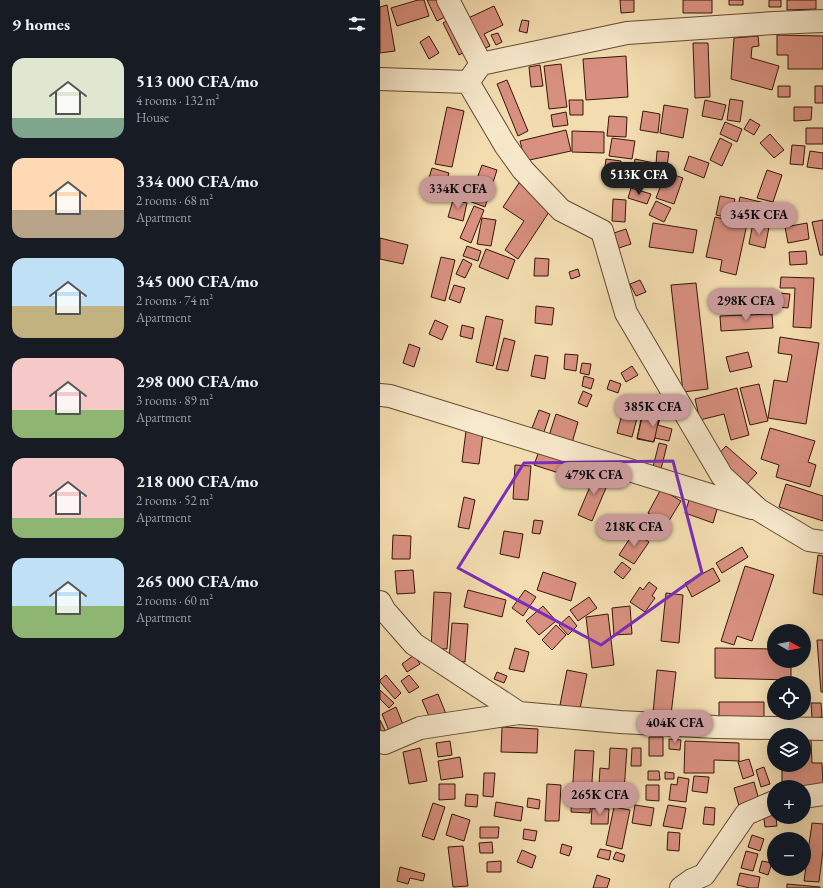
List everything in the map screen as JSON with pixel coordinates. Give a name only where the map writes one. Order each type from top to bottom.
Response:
[{"type":"street","points":[[448,0],[481,64]]},
{"type":"street","points":[[468,82],[481,64],[627,33],[823,21]]},
{"type":"street","points":[[380,79],[468,82]]},
{"type":"street","points":[[468,82],[505,146],[523,170],[561,210],[602,231],[626,313],[722,476],[759,510],[809,540],[823,542]]},
{"type":"street","points":[[380,395],[390,396],[759,510]]},
{"type":"street","points":[[380,602],[385,611],[414,644],[519,713]]},
{"type":"street","points":[[380,742],[385,743],[420,728],[519,713],[620,722],[716,727],[823,728]]},
{"type":"street","points":[[811,796],[823,794]]},
{"type":"street","points":[[681,888],[692,880],[704,875],[746,814],[767,805]]},
{"type":"highlighted area","points":[[673,461],[702,573],[601,645],[458,568],[524,463]]},
{"type":"building","points":[[418,0],[424,0],[429,16],[397,26],[391,8]]},
{"type":"building","points":[[427,0],[443,0],[451,14],[437,21]]},
{"type":"building","points":[[620,0],[634,0],[634,12],[621,13]]},
{"type":"building","points":[[683,0],[712,0],[712,13],[683,13]]},
{"type":"building","points":[[729,0],[743,0],[743,5],[729,5]]},
{"type":"building","points":[[769,0],[781,0],[781,7],[769,7]]},
{"type":"building","points":[[787,0],[816,0],[816,9],[787,10]]},
{"type":"building","points":[[387,5],[395,51],[380,53],[380,7]]},
{"type":"building","points":[[494,6],[503,25],[484,34],[490,46],[479,51],[464,20]]},
{"type":"building","points":[[452,18],[468,50],[459,55],[443,23]]},
{"type":"building","points":[[522,20],[529,21],[527,33],[519,31]]},
{"type":"building","points":[[498,33],[502,42],[496,45],[491,35]]},
{"type":"building","points":[[777,35],[823,36],[823,69],[788,69],[788,55],[777,55]]},
{"type":"building","points":[[429,36],[439,53],[429,59],[420,42]]},
{"type":"building","points":[[758,36],[759,46],[752,47],[751,58],[779,66],[772,90],[731,79],[734,38]]},
{"type":"building","points":[[693,43],[708,43],[710,97],[695,98]]},
{"type":"building","points":[[626,56],[628,97],[586,100],[583,59]]},
{"type":"building","points":[[561,64],[567,107],[549,109],[544,66]]},
{"type":"building","points":[[540,65],[543,86],[531,87],[529,67]]},
{"type":"building","points":[[507,80],[528,131],[518,136],[497,84]]},
{"type":"building","points":[[778,86],[790,86],[790,97],[778,97]]},
{"type":"building","points":[[815,86],[823,86],[823,103],[815,103]]},
{"type":"building","points":[[730,99],[743,101],[740,122],[727,120]]},
{"type":"building","points":[[569,100],[583,100],[583,115],[570,115]]},
{"type":"building","points":[[705,100],[726,105],[722,120],[702,116]]},
{"type":"building","points":[[664,105],[688,109],[683,138],[660,133]]},
{"type":"building","points":[[447,107],[464,111],[452,167],[435,164]]},
{"type":"building","points":[[794,107],[812,107],[811,120],[794,121]]},
{"type":"building","points":[[643,111],[660,114],[658,133],[640,130]]},
{"type":"building","points":[[566,112],[568,125],[553,127],[551,115]]},
{"type":"building","points":[[609,116],[627,117],[626,137],[607,136]]},
{"type":"building","points":[[750,119],[760,125],[754,135],[744,129]]},
{"type":"building","points":[[725,122],[742,129],[737,142],[720,134]]},
{"type":"building","points":[[806,128],[823,128],[823,144],[806,144]]},
{"type":"building","points":[[566,130],[571,151],[525,161],[520,141]]},
{"type":"building","points":[[572,131],[604,132],[604,153],[572,152]]},
{"type":"building","points":[[770,134],[784,150],[774,158],[760,143]]},
{"type":"building","points":[[612,138],[635,141],[632,159],[609,156]]},
{"type":"building","points":[[720,138],[732,144],[722,166],[710,160]]},
{"type":"building","points":[[792,145],[805,146],[803,165],[790,164]]},
{"type":"building","points":[[657,151],[669,152],[667,166],[656,165]]},
{"type":"building","points":[[810,151],[823,153],[823,169],[807,167]]},
{"type":"building","points":[[689,156],[709,163],[704,178],[684,170]]},
{"type":"building","points":[[606,159],[621,161],[619,177],[604,175]]},
{"type":"building","points":[[635,159],[654,163],[651,179],[632,175]]},
{"type":"building","points":[[482,165],[497,170],[485,207],[469,201]]},
{"type":"building","points":[[432,168],[449,173],[442,196],[425,191]]},
{"type":"building","points":[[767,170],[782,175],[773,202],[757,198]]},
{"type":"building","points":[[666,172],[683,178],[674,204],[656,198]]},
{"type":"building","points":[[519,183],[553,206],[518,259],[505,250],[524,221],[503,207]]},
{"type":"building","points":[[631,188],[651,194],[647,204],[628,198]]},
{"type":"building","points":[[720,196],[735,199],[730,218],[716,215]]},
{"type":"building","points":[[740,197],[773,205],[769,223],[736,215]]},
{"type":"building","points":[[613,199],[626,200],[625,222],[612,221]]},
{"type":"building","points":[[453,200],[467,203],[463,221],[448,217]]},
{"type":"building","points":[[656,201],[671,208],[664,222],[649,215]]},
{"type":"building","points":[[474,206],[484,210],[471,243],[460,238]]},
{"type":"building","points":[[715,217],[747,224],[736,275],[720,271],[722,260],[706,257]]},
{"type":"building","points":[[482,218],[496,220],[491,246],[477,244]]},
{"type":"building","points":[[823,220],[823,255],[820,255],[812,222]]},
{"type":"building","points":[[653,223],[697,230],[693,253],[649,247]]},
{"type":"building","points":[[753,223],[769,227],[765,248],[749,244]]},
{"type":"building","points":[[807,223],[809,239],[788,243],[785,227]]},
{"type":"building","points":[[626,229],[631,244],[619,248],[614,233]]},
{"type":"building","points":[[380,238],[408,245],[403,264],[380,259]]},
{"type":"building","points":[[467,246],[481,251],[478,261],[463,256]]},
{"type":"building","points":[[486,249],[515,260],[508,279],[479,267]]},
{"type":"building","points":[[806,251],[807,264],[790,265],[789,252]]},
{"type":"building","points":[[441,257],[455,260],[445,301],[431,297]]},
{"type":"building","points":[[535,258],[549,259],[548,276],[534,276]]},
{"type":"building","points":[[463,259],[472,264],[465,278],[456,274]]},
{"type":"building","points":[[578,269],[580,276],[571,279],[569,272]]},
{"type":"building","points":[[781,277],[814,278],[811,328],[793,327],[795,288],[780,288]]},
{"type":"building","points":[[640,280],[646,292],[636,296],[630,284]]},
{"type":"building","points":[[696,283],[708,389],[683,392],[671,285]]},
{"type":"building","points":[[454,285],[465,288],[460,303],[449,299]]},
{"type":"building","points":[[758,291],[790,294],[788,308],[757,305]]},
{"type":"building","points":[[536,306],[554,308],[552,325],[535,323]]},
{"type":"building","points":[[772,314],[773,328],[721,331],[720,316]]},
{"type":"building","points":[[486,316],[503,320],[493,366],[476,362]]},
{"type":"building","points":[[435,320],[448,326],[442,340],[429,334]]},
{"type":"building","points":[[462,325],[474,328],[472,339],[460,336]]},
{"type":"building","points":[[780,337],[819,343],[806,424],[768,418],[774,380],[787,382],[792,355],[778,353]]},
{"type":"building","points":[[504,338],[515,341],[508,371],[496,369]]},
{"type":"building","points":[[409,344],[420,348],[414,367],[403,363]]},
{"type":"building","points":[[748,352],[752,367],[730,372],[726,357]]},
{"type":"building","points":[[565,354],[578,355],[576,371],[564,369]]},
{"type":"building","points":[[535,355],[548,357],[545,379],[531,376]]},
{"type":"building","points":[[582,363],[591,364],[589,375],[580,373]]},
{"type":"building","points":[[632,366],[638,375],[626,382],[621,373]]},
{"type":"building","points":[[584,376],[594,379],[591,389],[582,386]]},
{"type":"building","points":[[610,380],[621,384],[618,393],[607,389]]},
{"type":"building","points":[[759,384],[768,421],[750,425],[740,388]]},
{"type":"building","points":[[737,388],[749,435],[731,440],[724,414],[700,420],[695,399]]},
{"type":"building","points":[[583,391],[592,395],[587,407],[578,403]]},
{"type":"building","points":[[625,403],[640,407],[632,437],[617,433]]},
{"type":"building","points":[[643,409],[660,413],[654,442],[637,439]]},
{"type":"building","points":[[539,410],[550,414],[544,432],[532,428]]},
{"type":"building","points":[[644,410],[661,415],[658,425],[672,429],[669,441],[655,438],[653,442],[637,438]]},
{"type":"building","points":[[556,414],[578,422],[572,443],[549,436]]},
{"type":"building","points":[[770,428],[815,441],[808,462],[816,465],[810,487],[776,477],[779,465],[761,459]]},
{"type":"building","points":[[466,431],[483,433],[479,464],[462,462]]},
{"type":"building","points":[[659,443],[667,445],[661,469],[653,467]]},
{"type":"building","points":[[726,446],[757,473],[746,485],[715,458]]},
{"type":"building","points":[[539,451],[570,461],[565,475],[534,465]]},
{"type":"building","points":[[572,463],[592,469],[588,482],[569,476]]},
{"type":"building","points":[[515,465],[531,466],[528,500],[513,499]]},
{"type":"building","points":[[597,470],[611,476],[592,521],[578,515]]},
{"type":"building","points":[[786,484],[823,496],[823,521],[779,507]]},
{"type":"building","points":[[661,489],[681,501],[667,524],[648,513]]},
{"type":"building","points":[[464,497],[475,500],[469,529],[458,527]]},
{"type":"building","points":[[690,497],[718,506],[713,523],[685,513]]},
{"type":"building","points":[[534,520],[543,521],[540,534],[532,533]]},
{"type":"building","points":[[504,531],[523,534],[519,558],[500,554]]},
{"type":"building","points":[[634,532],[649,542],[634,564],[619,555]]},
{"type":"building","points":[[393,535],[411,536],[410,559],[392,559]]},
{"type":"building","points":[[742,547],[748,557],[722,573],[716,563]]},
{"type":"building","points":[[818,555],[823,556],[823,595],[813,593]]},
{"type":"building","points":[[622,562],[631,569],[623,579],[614,572]]},
{"type":"building","points":[[745,566],[774,575],[752,641],[737,636],[734,645],[721,641]]},
{"type":"building","points":[[713,568],[720,581],[692,597],[685,583]]},
{"type":"building","points":[[413,570],[415,593],[397,594],[395,571]]},
{"type":"building","points":[[543,572],[576,583],[571,601],[537,590]]},
{"type":"building","points":[[649,582],[657,588],[652,596],[655,598],[645,612],[630,602],[640,587],[643,590]]},
{"type":"building","points":[[468,590],[506,600],[502,617],[464,607]]},
{"type":"building","points":[[525,590],[536,597],[523,616],[512,608]]},
{"type":"building","points":[[434,592],[451,593],[447,649],[431,648]]},
{"type":"building","points":[[666,593],[683,595],[679,643],[661,641]]},
{"type":"building","points":[[589,597],[597,608],[578,621],[570,610]]},
{"type":"building","points":[[543,606],[556,621],[539,635],[526,621]]},
{"type":"building","points":[[630,606],[632,634],[614,635],[612,608]]},
{"type":"building","points":[[608,614],[614,665],[592,668],[586,617]]},
{"type":"building","points":[[569,616],[577,626],[568,635],[559,625]]},
{"type":"building","points":[[452,623],[468,624],[465,662],[449,660]]},
{"type":"building","points":[[556,625],[566,635],[552,650],[542,640]]},
{"type":"building","points":[[817,640],[823,640],[823,692],[821,692]]},
{"type":"building","points":[[515,648],[529,652],[524,672],[509,669]]},
{"type":"building","points":[[715,648],[767,649],[767,668],[791,668],[791,676],[767,676],[767,679],[715,678]]},
{"type":"building","points":[[414,655],[420,664],[407,672],[402,664]]},
{"type":"building","points":[[567,670],[587,674],[580,709],[560,705]]},
{"type":"building","points":[[657,670],[676,672],[671,715],[653,713]]},
{"type":"building","points":[[497,672],[507,676],[504,683],[494,679]]},
{"type":"building","points":[[386,675],[401,693],[395,699],[380,682],[380,680]]},
{"type":"building","points":[[409,675],[419,687],[409,693],[401,681]]},
{"type":"building","points":[[380,690],[394,703],[389,708],[380,699]]},
{"type":"building","points":[[438,694],[446,714],[431,721],[422,700]]},
{"type":"building","points":[[719,702],[764,702],[764,719],[719,718]]},
{"type":"building","points":[[811,703],[821,703],[822,717],[812,718]]},
{"type":"building","points":[[396,707],[404,727],[390,733],[382,714]]},
{"type":"building","points":[[380,720],[386,732],[380,735]]},
{"type":"building","points":[[502,727],[538,729],[537,753],[501,752]]},
{"type":"building","points":[[649,737],[663,737],[663,756],[649,756]]},
{"type":"building","points":[[669,739],[681,740],[680,750],[669,749]]},
{"type":"building","points":[[811,740],[812,763],[822,763],[823,786],[811,786],[811,780],[782,780],[782,772],[811,772]]},
{"type":"building","points":[[450,741],[452,755],[438,757],[436,743]]},
{"type":"building","points":[[685,741],[739,743],[739,761],[714,760],[714,773],[684,773]]},
{"type":"building","points":[[420,748],[427,781],[409,784],[403,752]]},
{"type":"building","points":[[610,748],[627,749],[623,805],[598,803],[600,768],[609,769]]},
{"type":"building","points":[[632,748],[641,748],[641,766],[631,766]]},
{"type":"building","points":[[575,750],[594,751],[590,813],[571,812]]},
{"type":"building","points":[[460,757],[463,777],[441,780],[438,761]]},
{"type":"building","points":[[749,759],[754,775],[743,779],[738,762]]},
{"type":"building","points":[[764,767],[769,780],[767,780],[767,785],[761,787],[756,770]]},
{"type":"building","points":[[648,771],[659,771],[660,780],[648,780]]},
{"type":"building","points":[[665,772],[674,773],[674,779],[665,779]]},
{"type":"building","points":[[484,773],[495,773],[493,797],[483,796]]},
{"type":"building","points":[[694,776],[709,777],[707,793],[692,791]]},
{"type":"building","points":[[678,777],[689,779],[686,802],[669,800],[671,784],[677,785]]},
{"type":"building","points":[[754,782],[759,800],[739,806],[734,788]]},
{"type":"building","points":[[439,784],[455,784],[455,799],[439,800]]},
{"type":"building","points":[[547,784],[561,785],[559,821],[545,821]]},
{"type":"building","points":[[646,785],[659,785],[659,801],[646,800]]},
{"type":"building","points":[[466,794],[478,795],[477,807],[465,806]]},
{"type":"building","points":[[528,798],[540,800],[539,809],[527,807]]},
{"type":"building","points":[[496,802],[523,807],[521,821],[494,816]]},
{"type":"building","points":[[433,803],[445,807],[434,840],[422,836]]},
{"type":"building","points":[[635,805],[654,808],[651,826],[632,823]]},
{"type":"building","points":[[668,805],[686,808],[682,829],[663,826]]},
{"type":"building","points":[[614,807],[630,810],[622,849],[606,845]]},
{"type":"building","points":[[705,807],[715,808],[714,825],[703,824]]},
{"type":"building","points":[[592,808],[609,809],[608,824],[591,824]]},
{"type":"building","points":[[763,811],[767,811],[767,824],[777,824],[777,826],[765,827]]},
{"type":"building","points":[[452,814],[470,820],[464,841],[446,835]]},
{"type":"building","points":[[812,823],[823,824],[823,850],[819,882],[804,881],[805,876],[811,876]]},
{"type":"building","points":[[480,827],[499,827],[498,838],[480,838]]},
{"type":"building","points":[[524,829],[537,831],[535,841],[523,839]]},
{"type":"building","points":[[668,832],[680,833],[679,851],[667,850]]},
{"type":"building","points":[[752,835],[764,839],[760,851],[748,847]]},
{"type":"building","points":[[492,842],[493,853],[480,853],[479,843]]},
{"type":"building","points":[[562,844],[572,847],[569,856],[560,853]]},
{"type":"building","points":[[463,846],[468,886],[453,887],[448,847]]},
{"type":"building","points":[[600,849],[611,851],[609,860],[597,857]]},
{"type":"building","points":[[522,850],[536,856],[532,868],[517,862]]},
{"type":"building","points":[[746,851],[758,854],[753,871],[741,868]]},
{"type":"building","points":[[616,852],[625,855],[623,862],[613,859]]},
{"type":"building","points":[[501,861],[501,872],[487,872],[487,862]]},
{"type":"building","points":[[762,861],[767,862],[767,875],[759,872]]},
{"type":"building","points":[[400,867],[425,874],[423,881],[410,878],[408,884],[397,881]]},
{"type":"building","points":[[740,873],[760,877],[758,888],[737,885]]},
{"type":"building","points":[[597,875],[610,879],[607,888],[593,888]]},
{"type":"building","points":[[787,884],[820,887],[820,888],[787,888]]}]
